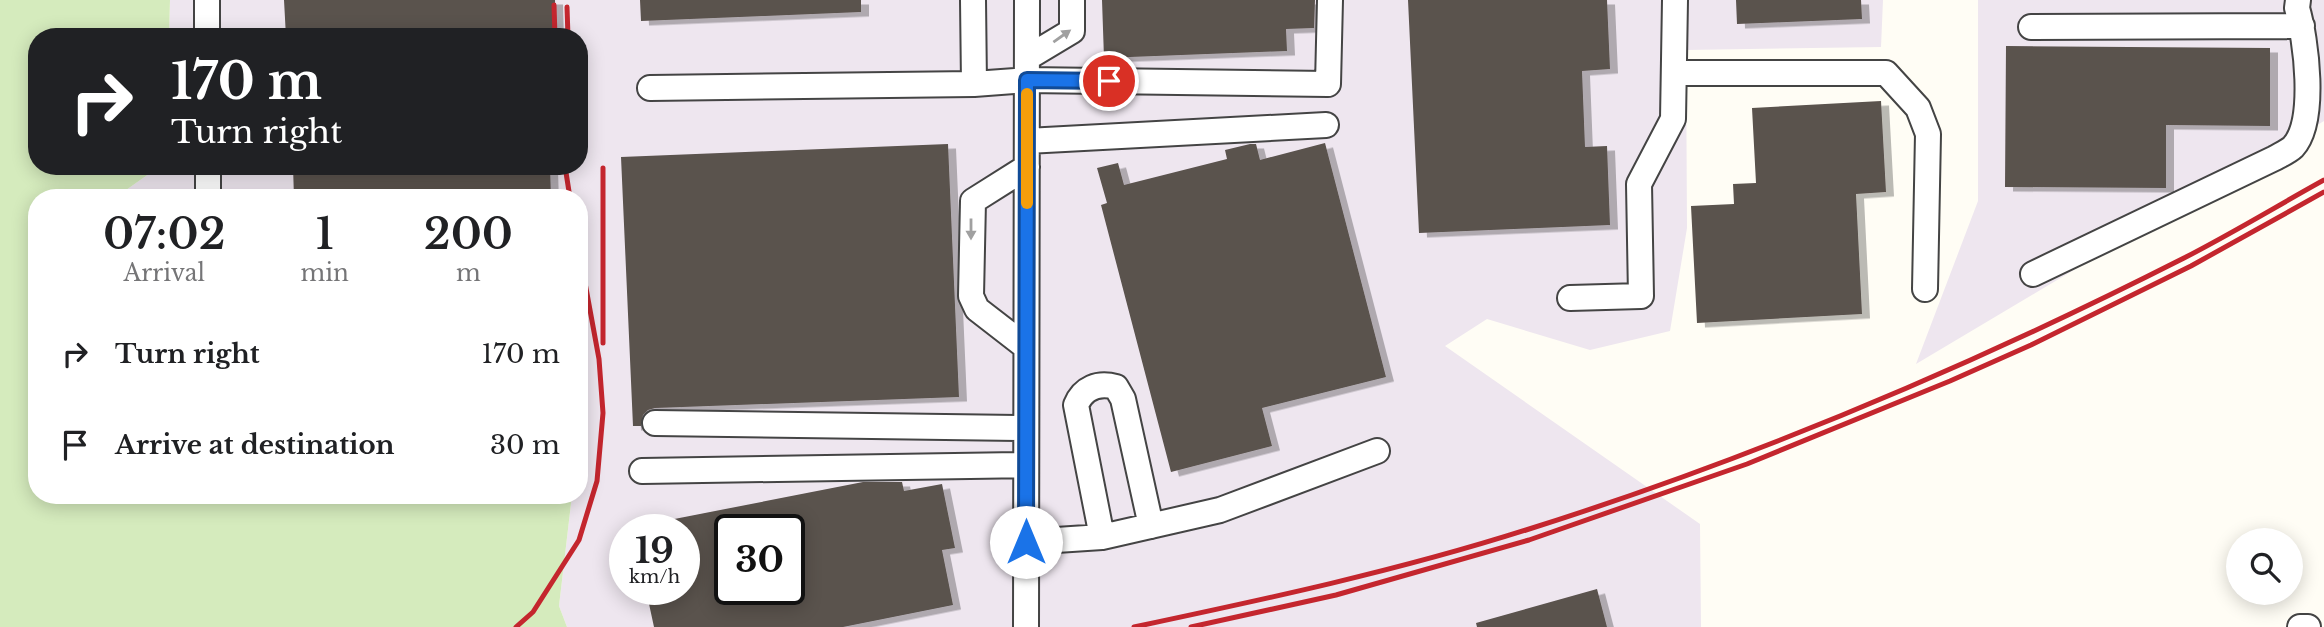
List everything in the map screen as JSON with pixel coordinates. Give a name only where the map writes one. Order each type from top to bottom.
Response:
[{"type":"street","points":[[207,0],[207,28]]},
{"type":"street","points":[[973,0],[974,84]]},
{"type":"street","points":[[1026,627],[1027,0]]},
{"type":"street","points":[[1027,69],[1072,31],[1072,0]]},
{"type":"street","points":[[650,88],[974,84],[1027,69],[1328,84],[1330,0]]},
{"type":"street","points":[[1570,298],[1640,296],[1639,184],[1673,119],[1675,0]]},
{"type":"street","points":[[2033,274],[2293,147],[2302,131],[2306,105],[2307,53],[2297,8],[2298,0]]},
{"type":"street","points":[[2031,27],[2302,26]]},
{"type":"street","points":[[1674,73],[1886,73],[1918,108],[1928,134],[1925,289]]},
{"type":"street","points":[[1027,141],[1326,125]]},
{"type":"street","points":[[1026,347],[978,309],[971,296],[973,201],[1027,167]]},
{"type":"street","points":[[1101,537],[1076,405],[1080,395],[1088,388],[1108,385],[1116,387],[1123,398],[1152,526]]},
{"type":"street","points":[[655,423],[1026,428]]},
{"type":"street","points":[[1026,542],[1101,537],[1220,510],[1377,450]]},
{"type":"street","points":[[642,471],[1026,465]]},
{"type":"street","points":[[2300,627],[2308,627]]},
{"type":"shaded area","points":[[170,0],[1883,0],[1881,47],[1686,50],[1687,228],[1670,331],[1590,350],[1487,319],[1445,346],[1700,524],[1701,627],[567,627],[559,606],[571,504],[588,504],[588,189],[127,189],[147,175],[588,175],[588,28],[169,28]]},
{"type":"shaded area","points":[[1978,0],[2324,0],[2324,121],[1916,364],[1978,201]]},
{"type":"green space","points":[[0,0],[170,0],[169,28],[28,28],[28,175],[147,175],[127,189],[28,189],[28,504],[571,504],[559,606],[567,627],[0,627]]},
{"type":"building","points":[[284,0],[555,0],[556,28],[286,28]]},
{"type":"building","points":[[640,0],[861,0],[861,12],[641,21]]},
{"type":"building","points":[[1102,0],[1315,0],[1314,28],[1286,29],[1287,51],[1104,58]]},
{"type":"building","points":[[1408,0],[1607,0],[1610,69],[1582,71],[1585,147],[1607,146],[1610,225],[1419,233]]},
{"type":"building","points":[[1736,0],[1861,0],[1862,19],[1737,24]]},
{"type":"building","points":[[2006,46],[2270,48],[2270,126],[2166,125],[2166,188],[2005,187]]},
{"type":"building","points":[[1881,101],[1886,192],[1856,194],[1862,314],[1697,323],[1691,206],[1734,204],[1733,184],[1756,183],[1752,108]]},
{"type":"building","points":[[1325,143],[1386,377],[1262,408],[1272,446],[1171,472],[1101,205],[1107,203],[1097,168],[1118,163],[1124,185],[1227,159],[1225,150],[1250,144],[1256,144],[1260,160]]},
{"type":"building","points":[[948,144],[959,397],[655,408],[643,415],[641,426],[633,426],[621,157]]},
{"type":"building","points":[[293,175],[550,175],[551,189],[294,189]]},
{"type":"building","points":[[863,482],[902,482],[904,491],[942,484],[955,548],[942,550],[953,605],[843,627],[654,627],[649,605],[700,605],[700,514]]},
{"type":"building","points":[[1597,589],[1607,627],[1477,627],[1476,623]]},
{"type":"railway","points":[[554,5],[555,28]]},
{"type":"railway","points":[[567,7],[568,28]]},
{"type":"railway","points":[[603,168],[603,343]]},
{"type":"railway","points":[[566,175],[569,189]]},
{"type":"railway","points":[[1134,627],[1429,559],[1526,530],[1694,473],[1861,408],[2024,336],[2184,258],[2324,180]]},
{"type":"railway","points":[[1191,627],[1336,595],[1529,540],[1747,464],[2031,345],[2191,266],[2324,192]]},
{"type":"railway","points":[[516,627],[533,612],[579,540],[597,481],[603,413],[599,359],[588,299]]},
{"type":"slow traffic","points":[[1027,94],[1027,203]]},
{"type":"route","points":[[1026,542],[1027,80],[1109,81]]}]
